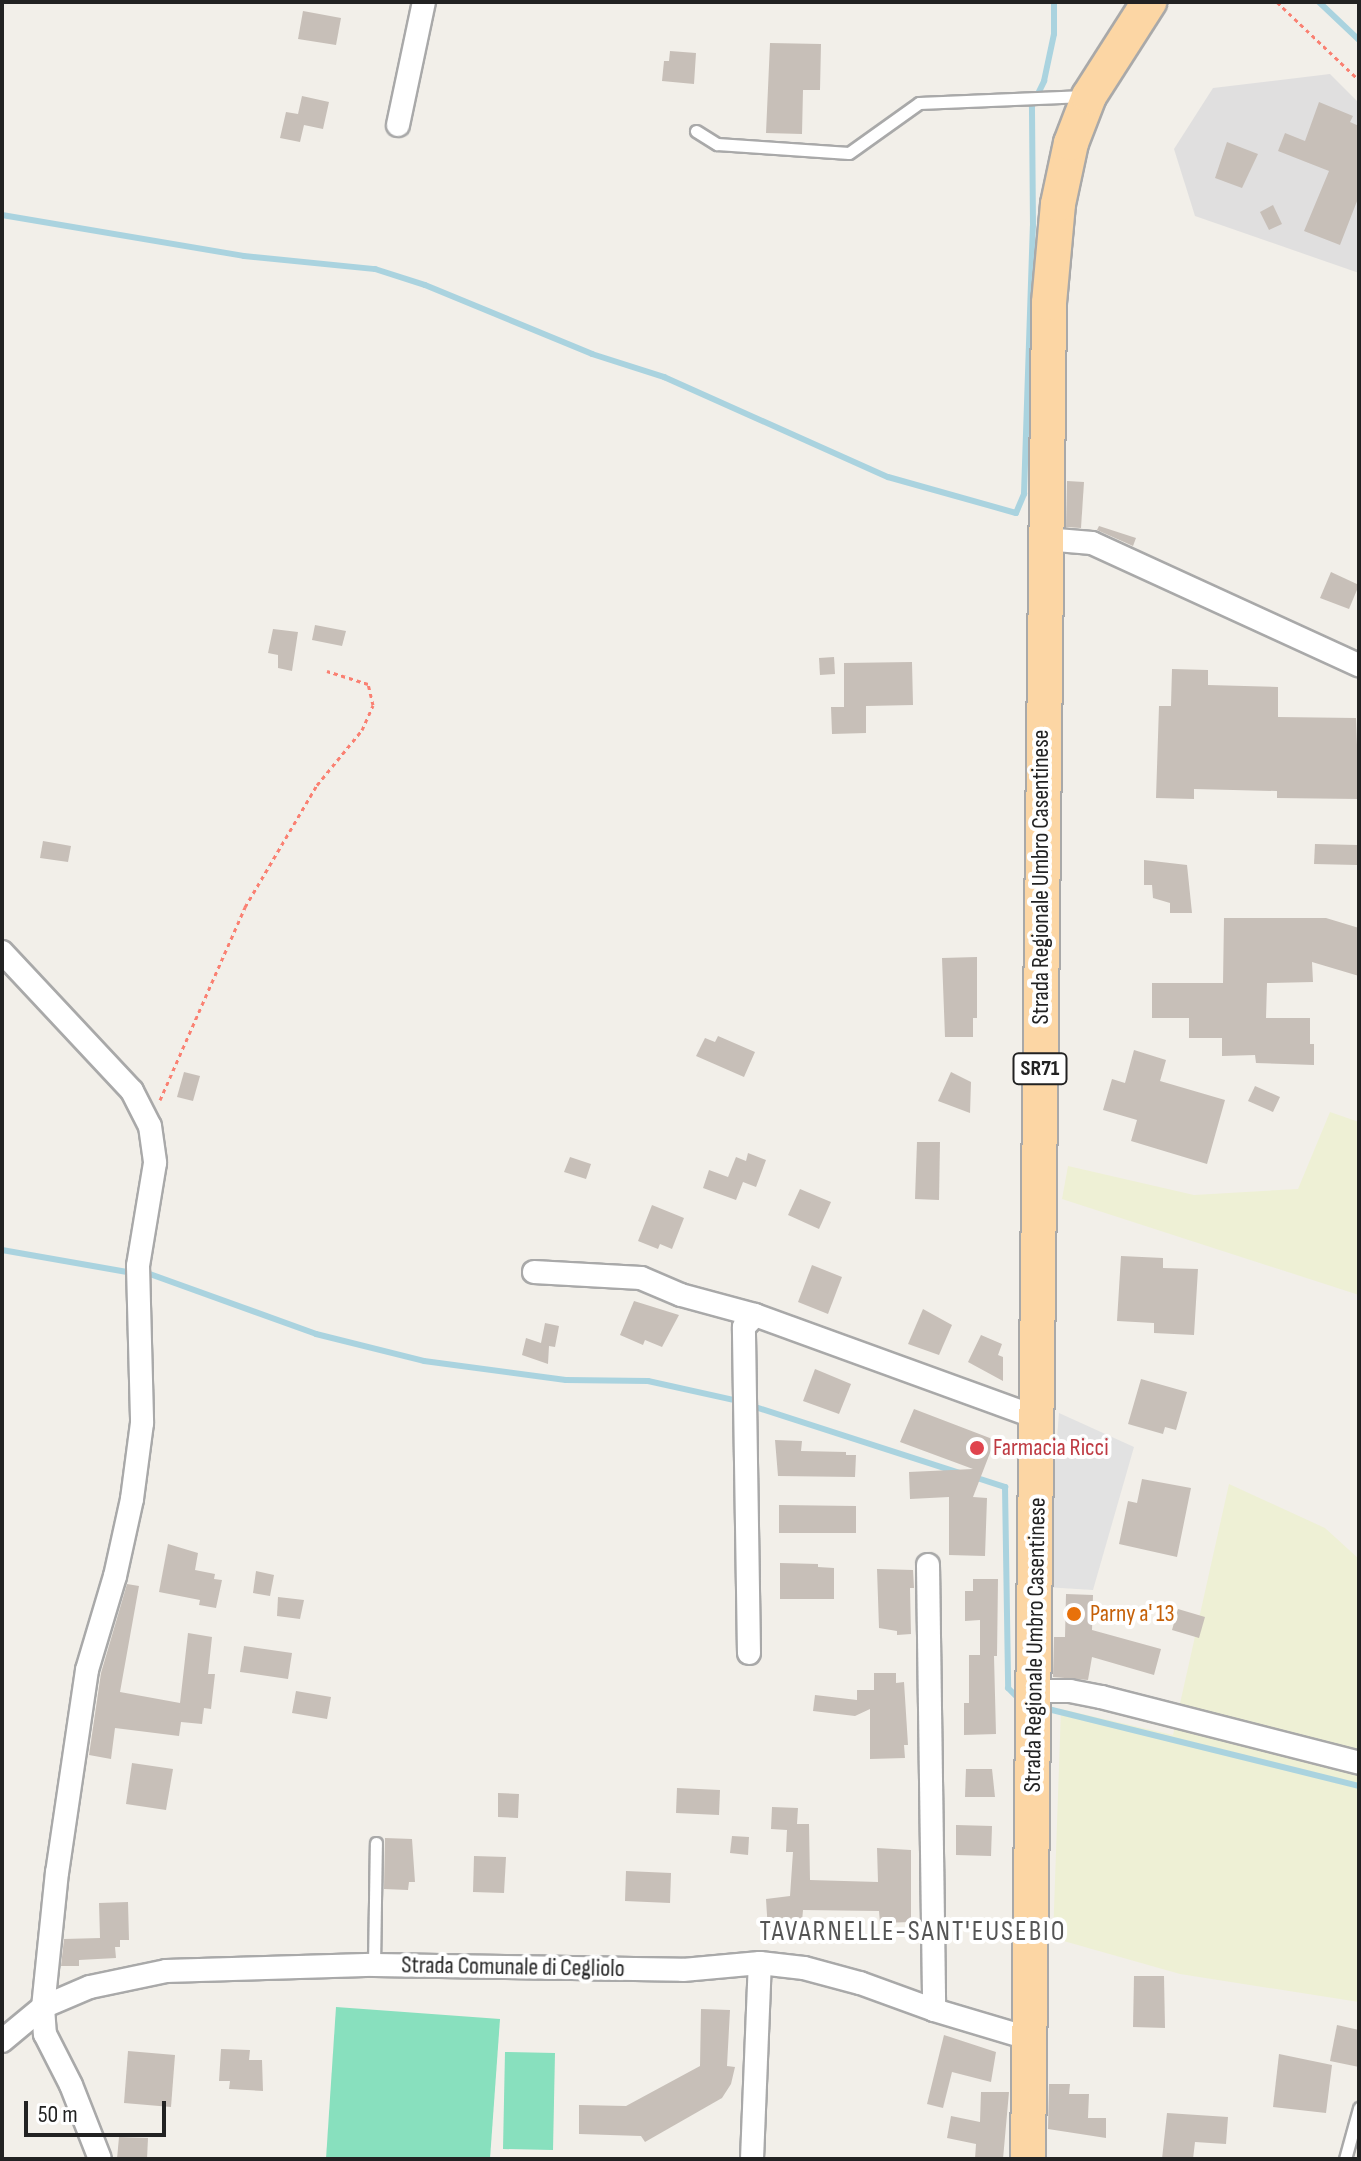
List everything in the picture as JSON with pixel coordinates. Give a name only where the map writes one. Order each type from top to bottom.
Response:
[{"type":"main road","name":"Strada Regionale Umbro Casentinese","points":[[1028,2159],[1049,303],[1058,204],[1071,143],[1089,96],[1149,2]]},
{"type":"street","points":[[398,125],[424,2]]},
{"type":"street","points":[[1045,539],[1092,543],[1359,665]]},
{"type":"street","points":[[2,952],[132,1091],[150,1126],[155,1163],[138,1266],[140,1438],[132,1499],[115,1576],[87,1670],[57,1872],[43,2007],[45,2034],[71,2085],[100,2159]]},
{"type":"street","points":[[534,1272],[641,1278],[681,1295],[755,1315],[1038,1418]]},
{"type":"street","points":[[749,1653],[744,1327],[755,1315]]},
{"type":"street","points":[[928,1565],[934,2010]]},
{"type":"street","points":[[1034,1691],[1070,1691],[1101,1697],[1359,1763]]},
{"type":"street","points":[[752,2159],[760,1963]]},
{"type":"street","name":"Strada Comunale di Cegliolo","points":[[2,2041],[12,2021],[43,2007],[90,1987],[166,1971],[374,1965],[683,1970],[760,1963],[804,1968],[860,1983],[934,2010],[1031,2039]]},
{"type":"lane","points":[[696,131],[717,144],[849,153],[919,103],[1089,96]]},
{"type":"lane","points":[[374,1965],[376,1843]]},
{"type":"lane","points":[[1345,2159],[1359,2108]]},
{"type":"path","points":[[1277,2],[1359,80]]},
{"type":"path","points":[[150,1126],[245,907],[317,785],[362,730],[373,705],[368,684],[327,671]]},
{"type":"shaded area","points":[[1330,74],[1359,103],[1359,273],[1195,216],[1174,149],[1213,88]]},
{"type":"shaded area","points":[[1059,1413],[1134,1447],[1093,1590],[1045,1587]]},
{"type":"green space","points":[[1330,1112],[1359,1122],[1359,1295],[1062,1199],[1068,1166],[1194,1195],[1298,1189]]},
{"type":"green space","points":[[1229,1484],[1325,1528],[1359,1559],[1359,2002],[1180,1974],[1053,1938],[1061,1709],[1173,1735]]},
{"type":"green space","points":[[336,2007],[500,2019],[490,2159],[326,2159]]},
{"type":"green space","points":[[505,2052],[555,2053],[553,2150],[503,2149]]},
{"type":"building","points":[[303,11],[341,18],[336,45],[298,39]]},
{"type":"building","points":[[770,43],[821,44],[820,90],[803,90],[802,134],[766,133]]},
{"type":"building","points":[[670,51],[696,53],[694,84],[662,81],[664,61],[669,61]]},
{"type":"building","points":[[302,96],[329,102],[323,129],[304,125],[300,142],[280,138],[286,112],[298,114]]},
{"type":"building","points":[[1319,102],[1353,116],[1350,122],[1359,126],[1359,196],[1340,245],[1304,231],[1329,171],[1278,151],[1285,133],[1305,141]]},
{"type":"building","points":[[1227,142],[1258,154],[1242,188],[1215,178]]},
{"type":"building","points":[[1273,205],[1282,224],[1269,230],[1260,212]]},
{"type":"building","points":[[1067,481],[1084,482],[1081,528],[1066,527]]},
{"type":"building","points":[[1099,526],[1136,538],[1133,546],[1097,530]]},
{"type":"building","points":[[1331,572],[1359,585],[1349,609],[1320,598]]},
{"type":"building","points":[[315,625],[346,631],[342,646],[312,640]]},
{"type":"building","points":[[273,629],[298,632],[292,671],[278,668],[278,655],[268,653]]},
{"type":"building","points":[[834,657],[835,674],[820,675],[819,658]]},
{"type":"building","points":[[912,662],[913,705],[866,706],[866,733],[832,734],[831,707],[844,707],[844,663]]},
{"type":"building","points":[[1172,669],[1208,670],[1208,685],[1278,687],[1278,717],[1356,718],[1359,799],[1277,798],[1277,791],[1194,789],[1194,799],[1156,798],[1159,706],[1171,706]]},
{"type":"building","points":[[43,841],[71,846],[68,862],[40,858]]},
{"type":"building","points":[[1315,844],[1357,845],[1357,865],[1314,864]]},
{"type":"building","points":[[1144,860],[1187,865],[1192,913],[1170,913],[1170,903],[1153,898],[1152,885],[1144,885]]},
{"type":"building","points":[[1224,918],[1326,918],[1359,928],[1359,976],[1312,962],[1313,982],[1267,983],[1266,1018],[1310,1018],[1314,1065],[1256,1063],[1255,1055],[1222,1056],[1222,1038],[1189,1038],[1189,1018],[1152,1018],[1152,983],[1223,983]]},
{"type":"building","points":[[977,957],[977,1018],[973,1018],[973,1037],[945,1037],[942,958]]},
{"type":"building","points":[[718,1036],[755,1052],[744,1077],[696,1056],[705,1038],[715,1042]]},
{"type":"building","points":[[1134,1050],[1166,1060],[1160,1081],[1225,1100],[1207,1164],[1131,1141],[1137,1120],[1103,1110],[1112,1079],[1125,1083]]},
{"type":"building","points":[[184,1072],[200,1076],[193,1101],[177,1097]]},
{"type":"building","points":[[951,1072],[971,1082],[970,1113],[938,1101]]},
{"type":"building","points":[[1255,1086],[1280,1097],[1273,1112],[1248,1101]]},
{"type":"building","points":[[917,1142],[940,1142],[939,1200],[915,1199]]},
{"type":"building","points":[[748,1153],[766,1160],[756,1187],[743,1182],[736,1200],[703,1188],[709,1170],[728,1177],[736,1157],[746,1161]]},
{"type":"building","points":[[570,1157],[591,1164],[586,1179],[564,1172]]},
{"type":"building","points":[[800,1189],[831,1202],[819,1229],[788,1215]]},
{"type":"building","points":[[652,1205],[684,1218],[672,1249],[660,1244],[658,1249],[638,1241]]},
{"type":"building","points":[[1121,1256],[1163,1258],[1163,1268],[1198,1269],[1194,1335],[1154,1333],[1154,1323],[1117,1321]]},
{"type":"building","points":[[812,1265],[842,1277],[828,1314],[798,1302]]},
{"type":"building","points":[[634,1301],[679,1315],[662,1347],[645,1340],[643,1345],[620,1335]]},
{"type":"building","points":[[923,1309],[952,1325],[939,1355],[908,1344]]},
{"type":"building","points":[[545,1323],[559,1326],[555,1347],[549,1346],[548,1364],[522,1355],[526,1338],[541,1343]]},
{"type":"building","points":[[981,1335],[1002,1344],[998,1355],[1003,1357],[1003,1381],[968,1362]]},
{"type":"building","points":[[815,1369],[851,1384],[839,1414],[803,1401]]},
{"type":"building","points":[[1141,1379],[1187,1392],[1176,1430],[1165,1427],[1163,1434],[1128,1424]]},
{"type":"building","points":[[914,1409],[995,1440],[973,1497],[987,1498],[985,1556],[949,1555],[949,1497],[910,1499],[909,1472],[973,1469],[900,1442]]},
{"type":"building","points":[[775,1440],[802,1441],[801,1451],[856,1455],[855,1477],[778,1476]]},
{"type":"building","points":[[1142,1479],[1191,1488],[1177,1557],[1119,1544],[1128,1501],[1137,1503]]},
{"type":"building","points":[[779,1505],[856,1506],[856,1533],[779,1533]]},
{"type":"building","points":[[168,1544],[198,1553],[195,1570],[215,1574],[214,1579],[222,1580],[216,1608],[199,1605],[200,1600],[159,1592]]},
{"type":"building","points":[[780,1563],[818,1564],[818,1567],[834,1568],[834,1599],[780,1599]]},
{"type":"building","points":[[877,1569],[913,1570],[914,1588],[910,1588],[911,1634],[897,1635],[897,1631],[879,1628]]},
{"type":"building","points":[[256,1571],[274,1575],[270,1596],[253,1593]]},
{"type":"building","points":[[973,1579],[998,1579],[997,1656],[994,1656],[996,1734],[964,1735],[964,1703],[969,1703],[969,1655],[980,1655],[980,1620],[965,1621],[965,1591],[973,1591]]},
{"type":"building","points":[[127,1584],[139,1586],[120,1692],[180,1703],[188,1633],[212,1637],[208,1674],[215,1674],[211,1709],[204,1708],[202,1724],[181,1722],[179,1736],[115,1728],[111,1759],[89,1755],[101,1673]]},
{"type":"building","points":[[1066,1594],[1093,1595],[1092,1630],[1161,1649],[1154,1675],[1092,1657],[1088,1680],[1053,1677],[1054,1637],[1065,1637]]},
{"type":"building","points":[[278,1597],[304,1600],[300,1619],[277,1616]]},
{"type":"building","points":[[1178,1609],[1205,1617],[1199,1638],[1172,1630]]},
{"type":"building","points":[[244,1646],[292,1653],[288,1679],[240,1672]]},
{"type":"building","points":[[874,1673],[896,1673],[896,1683],[904,1682],[908,1745],[904,1745],[905,1758],[870,1759],[870,1709],[855,1716],[813,1711],[815,1695],[857,1700],[857,1690],[874,1690]]},
{"type":"building","points":[[296,1691],[331,1697],[327,1719],[292,1713]]},
{"type":"building","points":[[132,1763],[173,1769],[166,1810],[126,1804]]},
{"type":"building","points":[[966,1769],[992,1769],[995,1797],[965,1797]]},
{"type":"building","points":[[677,1788],[720,1790],[719,1815],[676,1813]]},
{"type":"building","points":[[498,1793],[519,1794],[518,1818],[498,1817]]},
{"type":"building","points":[[772,1807],[798,1808],[797,1824],[809,1824],[810,1880],[878,1882],[877,1848],[911,1850],[911,1922],[880,1923],[879,1911],[803,1910],[801,1933],[768,1931],[766,1899],[790,1896],[793,1852],[786,1852],[787,1830],[771,1829]]},
{"type":"building","points":[[956,1825],[992,1826],[991,1856],[956,1855]]},
{"type":"building","points":[[732,1836],[749,1837],[748,1855],[730,1853]]},
{"type":"building","points":[[385,1838],[412,1839],[415,1882],[409,1882],[408,1890],[384,1889]]},
{"type":"building","points":[[474,1856],[506,1857],[504,1893],[473,1892]]},
{"type":"building","points":[[626,1871],[671,1873],[670,1903],[625,1901]]},
{"type":"building","points":[[128,1902],[129,1940],[120,1940],[120,1947],[115,1947],[116,1958],[79,1960],[79,1966],[61,1966],[64,1939],[100,1938],[99,1903]]},
{"type":"building","points":[[1134,1976],[1164,1976],[1165,2028],[1133,2027]]},
{"type":"building","points":[[701,2009],[730,2010],[727,2066],[735,2067],[731,2084],[722,2098],[645,2142],[641,2136],[579,2134],[579,2105],[626,2106],[700,2066]]},
{"type":"building","points":[[1337,2025],[1359,2030],[1359,2067],[1330,2061]]},
{"type":"building","points":[[944,2035],[996,2052],[991,2082],[952,2072],[943,2108],[927,2104]]},
{"type":"building","points":[[221,2049],[250,2050],[249,2060],[262,2060],[263,2091],[229,2089],[230,2081],[219,2081]]},
{"type":"building","points":[[128,2051],[175,2055],[171,2107],[124,2103]]},
{"type":"building","points":[[1279,2054],[1332,2065],[1326,2113],[1273,2107]]},
{"type":"building","points":[[1049,2084],[1070,2084],[1069,2094],[1089,2094],[1088,2118],[1106,2118],[1106,2138],[1048,2129]]},
{"type":"building","points":[[981,2092],[1009,2092],[1003,2159],[975,2159],[976,2144],[947,2138],[951,2116],[980,2122]]},
{"type":"building","points":[[1167,2113],[1228,2117],[1226,2144],[1195,2142],[1193,2159],[1162,2159]]},
{"type":"building","points":[[119,2137],[148,2138],[147,2159],[117,2159]]},
{"type":"waterway","points":[[2,215],[244,256],[375,269],[425,285],[592,354],[664,377],[888,477],[1016,513],[1024,494],[1033,226],[1032,106],[1044,81],[1054,34],[1054,2]]},
{"type":"waterway","points":[[1319,2],[1359,40]]},
{"type":"waterway","points":[[2,1250],[127,1272]]},
{"type":"waterway","points":[[147,1273],[316,1334],[424,1361],[566,1380],[648,1381],[738,1401]]},
{"type":"waterway","points":[[749,1405],[959,1473]]},
{"type":"waterway","points":[[974,1477],[1005,1487],[1008,1688],[1022,1702]]},
{"type":"waterway","points":[[1044,1708],[1359,1786]]},
{"type":"place","name":"Farmacia Ricci","points":[[977,1448]]},
{"type":"place","name":"Parny a' 13","points":[[1074,1614]]},
{"type":"district","name":"TAVARNELLE-SANT'EUSEBIO","points":[[913,1932]]}]
